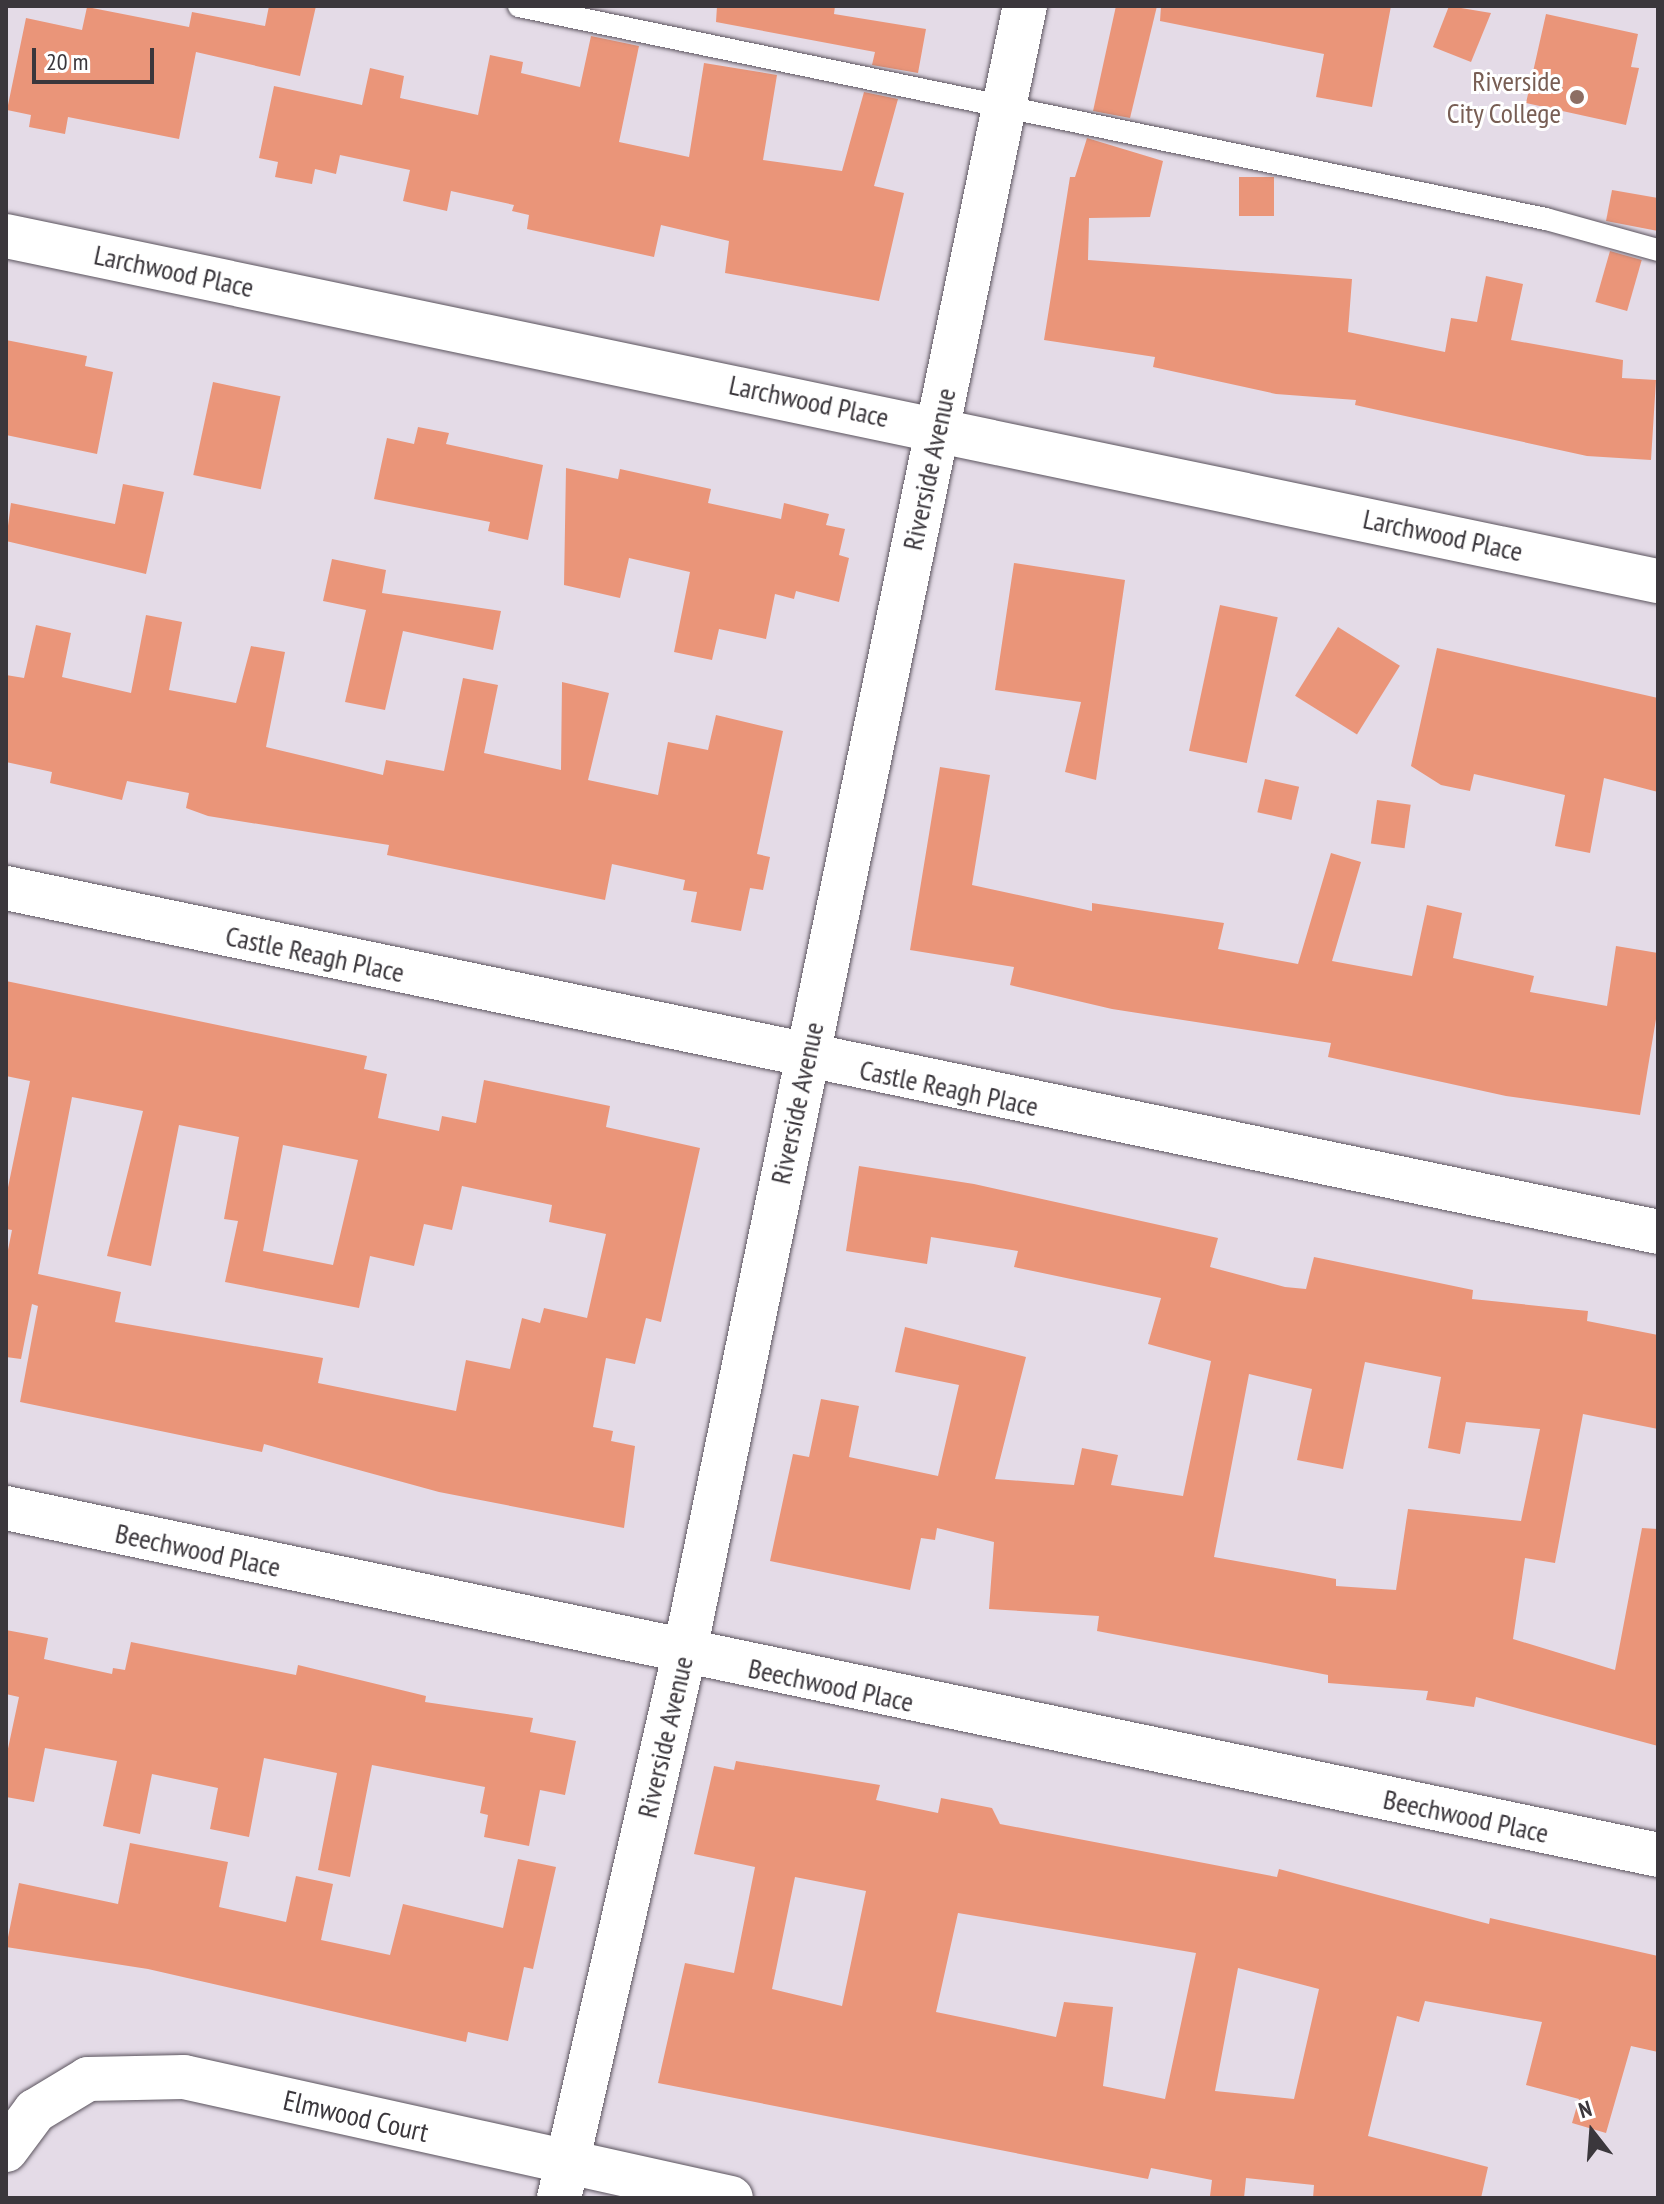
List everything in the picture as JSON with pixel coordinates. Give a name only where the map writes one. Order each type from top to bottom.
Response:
[{"type":"street","name":"Riverside Avenue","points":[[562,2180],[684,1655],[1025,6]]},
{"type":"street","name":"Larchwood Place","points":[[6,236],[938,428],[1658,581]]},
{"type":"street","name":"Castle Reagh Place","points":[[6,888],[806,1059],[1658,1232]]},
{"type":"street","name":"Beechwood Place","points":[[6,1508],[684,1655],[1658,1855]]},
{"type":"street","name":"Elmwood Court","points":[[6,2150],[35,2111],[88,2079],[184,2077],[562,2180],[731,2198]]},
{"type":"lane","points":[[519,6],[1546,219],[1658,250]]},
{"type":"building","points":[[269,6],[316,6],[300,76],[196,52],[179,139],[68,117],[65,134],[29,127],[31,115],[7,110],[26,18],[82,30],[87,7],[189,27],[192,12],[265,26]]},
{"type":"building","points":[[717,6],[835,6],[834,14],[926,29],[918,73],[872,65],[875,52],[716,22]]},
{"type":"building","points":[[1116,6],[1157,6],[1130,118],[1093,111]]},
{"type":"building","points":[[1161,6],[1391,6],[1372,107],[1316,97],[1324,54],[1160,21]]},
{"type":"building","points":[[1449,6],[1491,13],[1471,62],[1433,47]]},
{"type":"building","points":[[1546,14],[1638,34],[1631,67],[1639,68],[1626,125],[1526,103]]},
{"type":"building","points":[[591,36],[639,46],[619,142],[689,157],[704,63],[777,75],[763,160],[842,171],[864,92],[898,99],[874,186],[904,193],[879,301],[725,273],[729,241],[661,225],[654,257],[527,229],[529,215],[512,211],[514,205],[451,191],[447,211],[403,201],[410,170],[340,155],[336,174],[315,169],[312,184],[275,177],[278,162],[259,158],[274,86],[362,105],[370,68],[404,76],[400,98],[478,115],[490,55],[523,62],[521,73],[580,87]]},
{"type":"building","points":[[1087,138],[1163,161],[1150,217],[1089,218],[1088,260],[1352,279],[1348,332],[1445,352],[1451,318],[1477,322],[1486,276],[1523,284],[1511,340],[1623,360],[1622,378],[1656,380],[1651,460],[1587,456],[1355,405],[1356,400],[1276,394],[1153,367],[1155,357],[1044,340],[1070,177],[1075,177]]},
{"type":"building","points":[[1239,177],[1274,177],[1274,216],[1239,216]]},
{"type":"building","points":[[1612,190],[1658,198],[1658,231],[1606,221]]},
{"type":"building","points":[[1610,251],[1642,260],[1627,311],[1595,302]]},
{"type":"building","points":[[6,340],[87,356],[85,366],[113,372],[97,454],[6,435]]},
{"type":"building","points":[[213,382],[280,396],[261,489],[193,475]]},
{"type":"building","points":[[418,427],[449,433],[446,444],[543,465],[528,540],[488,531],[490,522],[374,499],[387,438],[414,444]]},
{"type":"building","points":[[566,468],[618,479],[620,469],[711,489],[708,503],[781,519],[784,503],[829,514],[826,525],[845,529],[839,555],[849,558],[839,602],[796,591],[794,599],[775,594],[766,639],[719,629],[712,660],[674,652],[690,572],[629,558],[620,598],[564,585]]},
{"type":"building","points":[[123,484],[164,492],[146,574],[6,541],[11,503],[115,524]]},
{"type":"building","points":[[332,559],[386,570],[382,593],[501,611],[493,650],[403,631],[385,710],[345,702],[366,610],[323,601]]},
{"type":"building","points":[[1014,563],[1125,580],[1096,780],[1065,772],[1081,702],[995,690]]},
{"type":"building","points":[[1220,605],[1278,617],[1247,763],[1189,751]]},
{"type":"building","points":[[146,615],[182,622],[169,690],[236,703],[251,646],[285,652],[266,747],[383,775],[386,760],[444,771],[463,678],[498,685],[484,753],[561,770],[562,682],[609,693],[588,780],[658,795],[668,742],[708,750],[716,715],[783,731],[757,854],[770,857],[763,890],[750,888],[741,931],[691,922],[697,892],[683,890],[685,880],[612,864],[605,900],[387,855],[389,845],[208,816],[186,808],[189,793],[127,781],[122,800],[50,783],[52,772],[6,762],[6,675],[24,678],[36,625],[71,633],[62,677],[131,693]]},
{"type":"building","points":[[1338,627],[1400,666],[1357,734],[1295,696]]},
{"type":"building","points":[[1437,648],[1658,698],[1658,792],[1604,778],[1590,853],[1555,846],[1565,795],[1474,774],[1470,791],[1441,785],[1411,766]]},
{"type":"building","points":[[940,767],[990,775],[972,885],[1092,911],[1092,903],[1224,923],[1218,949],[1298,964],[1331,853],[1361,862],[1332,961],[1412,976],[1427,905],[1462,913],[1453,958],[1534,976],[1530,992],[1607,1006],[1616,946],[1658,953],[1658,1007],[1640,1115],[1506,1096],[1328,1057],[1331,1043],[1112,1009],[1010,985],[1014,967],[910,950]]},
{"type":"building","points":[[1265,779],[1299,787],[1291,820],[1257,812]]},
{"type":"building","points":[[1377,800],[1411,805],[1405,848],[1371,844]]},
{"type":"building","points":[[6,981],[367,1056],[364,1069],[387,1074],[378,1118],[439,1131],[442,1116],[476,1123],[484,1080],[610,1106],[606,1127],[700,1148],[661,1322],[646,1318],[635,1364],[606,1358],[593,1427],[613,1431],[611,1441],[635,1446],[624,1528],[439,1492],[264,1444],[262,1452],[20,1402],[38,1306],[32,1304],[21,1359],[6,1357],[6,1260],[12,1230],[6,1229],[6,1197],[30,1081],[6,1076]],"holes":[[[72,1097],[143,1111],[107,1256],[151,1266],[179,1125],[239,1137],[224,1219],[238,1221],[225,1282],[359,1308],[370,1256],[414,1266],[424,1224],[452,1230],[462,1186],[552,1205],[549,1222],[606,1234],[587,1318],[544,1308],[540,1323],[522,1318],[510,1369],[466,1360],[456,1411],[318,1383],[323,1358],[115,1322],[121,1292],[38,1274]],[[283,1145],[358,1160],[333,1265],[263,1251]]]},
{"type":"building","points":[[859,1166],[974,1184],[1218,1238],[1210,1267],[1285,1287],[1306,1289],[1314,1257],[1473,1290],[1472,1299],[1588,1311],[1587,1321],[1658,1335],[1658,1429],[1583,1414],[1555,1563],[1525,1558],[1513,1639],[1615,1670],[1642,1528],[1658,1529],[1658,1746],[1476,1697],[1474,1707],[1426,1700],[1428,1691],[1328,1683],[1328,1675],[1097,1631],[1099,1616],[989,1609],[994,1542],[937,1528],[935,1540],[921,1538],[910,1590],[770,1561],[793,1454],[809,1457],[821,1399],[859,1406],[849,1457],[938,1476],[959,1385],[895,1372],[905,1327],[1026,1357],[995,1479],[1074,1485],[1082,1448],[1118,1455],[1111,1485],[1183,1496],[1211,1361],[1148,1344],[1161,1298],[1014,1267],[1018,1251],[931,1237],[927,1264],[846,1251]],"holes":[[[1365,1362],[1441,1377],[1428,1448],[1460,1454],[1466,1422],[1540,1429],[1521,1521],[1408,1509],[1396,1590],[1336,1586],[1336,1579],[1214,1557],[1249,1374],[1312,1389],[1297,1460],[1343,1469]]]},
{"type":"building","points":[[6,1630],[48,1638],[44,1659],[112,1674],[113,1668],[125,1670],[131,1642],[296,1675],[298,1665],[426,1696],[425,1702],[533,1718],[530,1732],[576,1741],[565,1795],[540,1790],[529,1846],[484,1837],[488,1815],[480,1813],[485,1787],[372,1765],[350,1877],[318,1870],[337,1773],[264,1758],[249,1837],[210,1829],[218,1788],[152,1774],[140,1834],[103,1826],[117,1761],[45,1748],[34,1802],[6,1797],[6,1758],[19,1697],[6,1694]]},
{"type":"building","points":[[736,1761],[880,1785],[876,1800],[938,1813],[941,1798],[992,1808],[1000,1824],[1277,1877],[1279,1869],[1489,1924],[1490,1918],[1658,1956],[1658,2052],[1631,2046],[1606,2133],[1572,2123],[1579,2099],[1526,2085],[1542,2022],[1425,2001],[1419,2022],[1397,2016],[1368,2136],[1488,2167],[1481,2198],[1313,2198],[1314,2185],[1246,2178],[1244,2198],[1210,2196],[1212,2180],[1151,2168],[1148,2179],[658,2083],[685,1963],[734,1973],[755,1867],[694,1854],[714,1766],[734,1770]],"holes":[[[795,1877],[866,1891],[842,2006],[772,1989]],[[958,1913],[1196,1953],[1165,2099],[1103,2086],[1113,2007],[1064,2002],[1056,2037],[936,2012]],[[1238,1968],[1319,1989],[1294,2099],[1215,2091]]]},
{"type":"building","points":[[130,1843],[228,1862],[219,1907],[286,1922],[296,1876],[333,1884],[321,1940],[390,1955],[403,1904],[503,1928],[518,1859],[556,1867],[533,1969],[524,1967],[508,2041],[468,2032],[466,2042],[148,1969],[6,1947],[19,1883],[118,1904]]},
{"type":"place","name":"Riverside City College","points":[[1577,97]]}]
